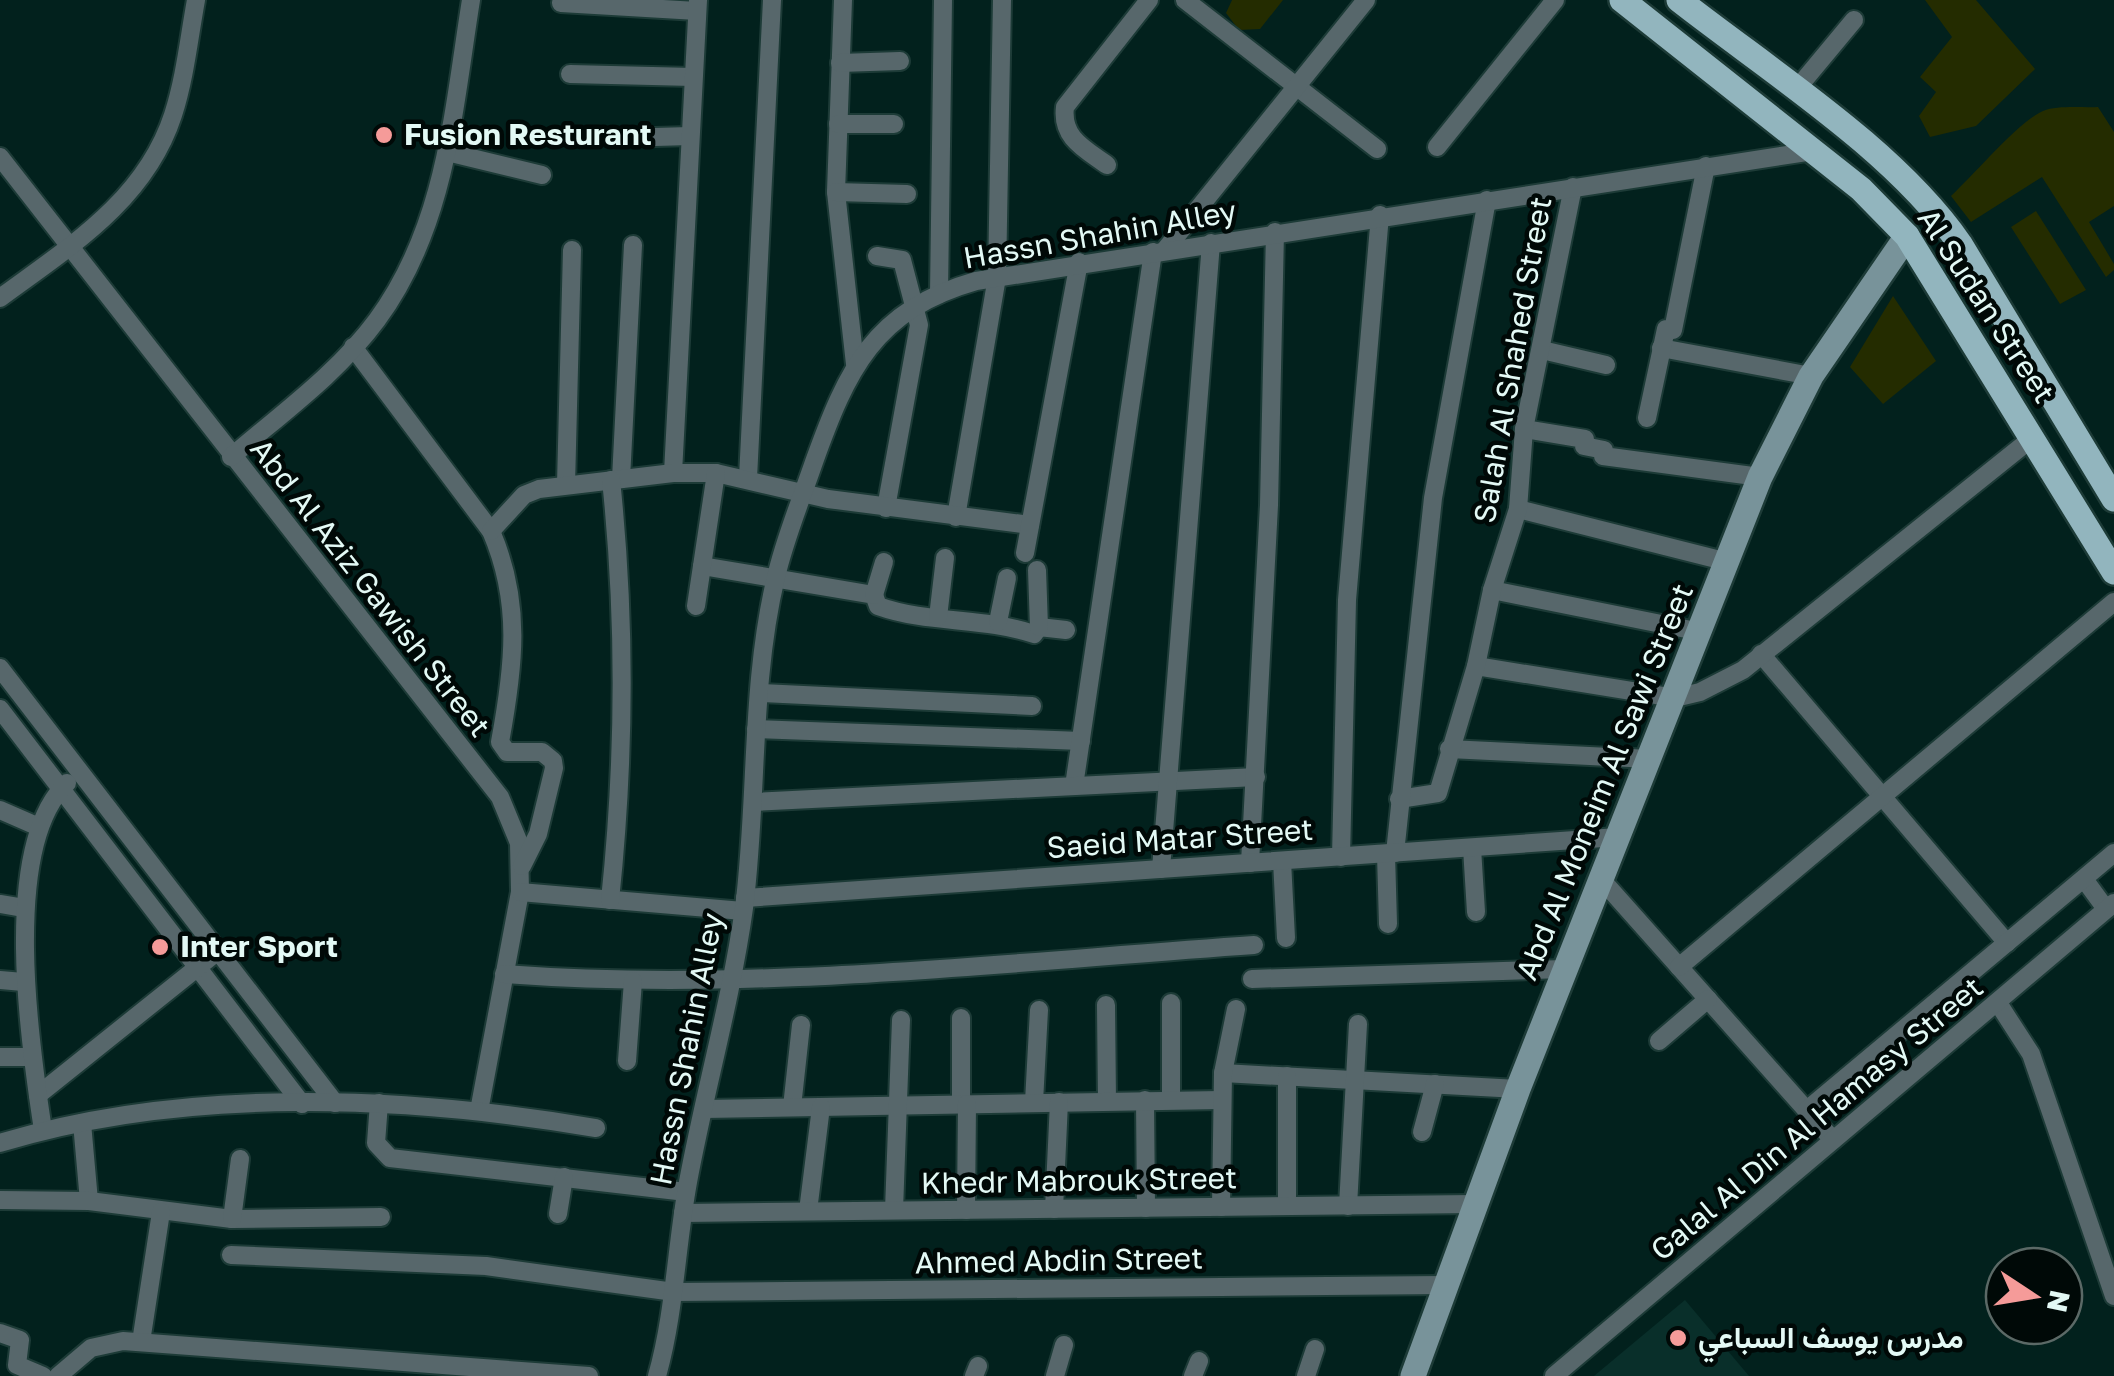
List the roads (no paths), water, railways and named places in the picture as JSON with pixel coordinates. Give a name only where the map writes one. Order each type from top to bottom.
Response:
[{"type":"main road","name":"Al Sudan Street","points":[[1622,0],[1878,204],[1907,236],[2114,572]]},
{"type":"main road","name":"Al Sudan Street","points":[[1680,0],[1887,161],[1932,205],[2114,499]]},
{"type":"main road","points":[[2010,400],[2042,380]]},
{"type":"street","points":[[0,298],[112,212],[139,183],[160,150],[174,112],[196,0]]},
{"type":"street","points":[[232,457],[353,347],[401,284],[422,242],[447,152],[471,0]]},
{"type":"street","points":[[748,478],[772,0]]},
{"type":"street","points":[[842,0],[836,192],[855,364]]},
{"type":"street","points":[[939,294],[943,0]]},
{"type":"street","points":[[956,517],[997,277],[1002,0]]},
{"type":"street","points":[[1107,164],[1072,139],[1064,118],[1066,107],[1149,0]]},
{"type":"street","points":[[1185,0],[1377,149]]},
{"type":"street","points":[[1074,786],[1159,251],[1366,0]]},
{"type":"street","points":[[1438,146],[1555,0]]},
{"type":"street","points":[[562,3],[698,5],[673,473]]},
{"type":"street","points":[[1795,91],[1854,20]]},
{"type":"street","points":[[840,62],[900,61]]},
{"type":"street","points":[[570,74],[692,78]]},
{"type":"street","points":[[838,124],[894,124]]},
{"type":"street","points":[[655,137],[690,136]]},
{"type":"street","name":"Hassn Shahin Alley","points":[[656,1376],[674,1292],[686,1192],[734,980],[744,904],[756,729],[776,576],[839,394],[855,364],[882,330],[939,294],[997,277],[1813,151]]},
{"type":"street","points":[[447,152],[542,175]]},
{"type":"street","name":"Abd Al Aziz Gawish Street","points":[[0,157],[500,797],[516,831],[520,892],[478,1111]]},
{"type":"street","points":[[1647,418],[1666,328],[1673,330],[1706,166]]},
{"type":"street","name":"Salah Al Shahed Street","points":[[1399,799],[1438,793],[1476,666],[1492,590],[1518,509],[1524,429],[1583,185]]},
{"type":"street","points":[[836,192],[907,194]]},
{"type":"street","points":[[1388,924],[1390,853],[1433,498],[1487,200]]},
{"type":"street","points":[[1341,857],[1348,600],[1380,215]]},
{"type":"street","points":[[1250,863],[1269,504],[1275,232]]},
{"type":"street","name":"Abd Al Moneim Al Sawi Street","points":[[1422,1370],[1444,1285],[1474,1204],[1760,477],[1811,376],[1907,236]]},
{"type":"street","points":[[1161,868],[1212,243]]},
{"type":"street","points":[[610,900],[623,690],[616,479],[634,245]]},
{"type":"street","points":[[566,485],[572,250]]},
{"type":"street","points":[[878,256],[902,260],[919,324],[886,508]]},
{"type":"street","points":[[1024,553],[1079,262]]},
{"type":"street","points":[[353,347],[491,530],[505,564],[515,635],[500,742],[507,752],[549,756],[554,768],[538,834],[521,867]]},
{"type":"street","points":[[1662,348],[1811,376]]},
{"type":"street","points":[[1542,350],[1606,365]]},
{"type":"street","points":[[1524,429],[1585,439],[1584,446],[1604,450],[1603,456],[1760,477]]},
{"type":"street","points":[[1476,666],[1674,698],[1722,682],[2032,438]]},
{"type":"street","points":[[491,530],[524,495],[566,485],[673,473],[716,473],[802,494],[1030,526]]},
{"type":"street","points":[[696,606],[716,473]]},
{"type":"street","points":[[1518,509],[1728,562]]},
{"type":"street","points":[[938,617],[946,558]]},
{"type":"street","points":[[884,562],[874,595],[878,606],[896,613],[998,622],[1034,634],[1039,626],[1037,570]]},
{"type":"street","points":[[702,566],[874,595]]},
{"type":"street","points":[[998,622],[1007,578]]},
{"type":"street","points":[[1492,590],[1701,632]]},
{"type":"street","points":[[1680,967],[2114,602]]},
{"type":"street","points":[[1039,626],[1066,630]]},
{"type":"street","points":[[1762,654],[2007,943]]},
{"type":"street","points":[[0,668],[335,1103]]},
{"type":"street","points":[[760,693],[1032,706]]},
{"type":"street","points":[[0,709],[302,1104]]},
{"type":"street","points":[[756,729],[1081,741]]},
{"type":"street","points":[[1449,749],[1650,759]]},
{"type":"street","points":[[43,1130],[30,1057],[23,982],[24,908],[40,826],[60,789],[79,772]]},
{"type":"street","points":[[752,802],[1256,778]]},
{"type":"street","points":[[0,810],[40,826]]},
{"type":"street","name":"Saeid Matar Street","points":[[520,892],[610,900],[744,904],[1161,868],[1618,838]]},
{"type":"street","points":[[1472,848],[1476,912]]},
{"type":"street","name":"Galal Al Din Al Hamasy Street","points":[[1807,1110],[2114,853]]},
{"type":"street","points":[[1282,861],[1286,938]]},
{"type":"street","points":[[1601,879],[1833,1140]]},
{"type":"street","points":[[2084,879],[2110,906]]},
{"type":"street","points":[[0,904],[24,908]]},
{"type":"street","name":"Galal Al Din Al Hamasy Street","points":[[1554,1376],[2110,906]]},
{"type":"street","points":[[504,974],[633,981],[734,980],[1254,945]]},
{"type":"street","points":[[38,1095],[218,951]]},
{"type":"street","points":[[1252,979],[1564,969]]},
{"type":"street","points":[[0,980],[23,982]]},
{"type":"street","points":[[628,1061],[633,981]]},
{"type":"street","points":[[1658,1040],[1708,999]]},
{"type":"street","points":[[1171,1003],[1172,1100]]},
{"type":"street","points":[[1998,1004],[2031,1054],[2114,1296]]},
{"type":"street","points":[[1106,1006],[1107,1101]]},
{"type":"street","points":[[1221,1207],[1223,1073],[1236,1009]]},
{"type":"street","points":[[1034,1102],[1039,1010]]},
{"type":"street","points":[[961,1018],[966,1210]]},
{"type":"street","points":[[894,1210],[901,1107],[901,1020]]},
{"type":"street","points":[[1348,1206],[1358,1024]]},
{"type":"street","points":[[792,1108],[801,1025]]},
{"type":"street","points":[[0,1057],[30,1057]]},
{"type":"street","points":[[1223,1073],[1518,1088]]},
{"type":"street","points":[[1287,1076],[1287,1206]]},
{"type":"street","points":[[1422,1132],[1434,1084]]},
{"type":"street","points":[[1145,1100],[1146,1208]]},
{"type":"street","points":[[704,1109],[1221,1100]]},
{"type":"street","points":[[1054,1209],[1059,1102]]},
{"type":"street","points":[[0,1143],[82,1123],[192,1110],[335,1103],[478,1111],[596,1128]]},
{"type":"street","points":[[380,1103],[376,1143],[390,1158],[686,1192]]},
{"type":"street","points":[[808,1211],[821,1107]]},
{"type":"street","points":[[82,1123],[89,1201]]},
{"type":"street","points":[[232,1219],[240,1159]]},
{"type":"street","points":[[558,1214],[564,1177]]},
{"type":"street","points":[[0,1200],[89,1201],[232,1219],[381,1217]]},
{"type":"street","name":"Khedr Mabrouk Street","points":[[684,1212],[1474,1204]]},
{"type":"street","points":[[141,1342],[161,1212]]},
{"type":"street","name":"Ahmed Abdin Street","points":[[232,1255],[486,1266],[674,1292],[1444,1285]]},
{"type":"street","points":[[0,1333],[20,1340],[17,1365],[44,1376]]},
{"type":"street","points":[[58,1376],[78,1356],[105,1344],[141,1342],[372,1369],[589,1376]]},
{"type":"street","points":[[1055,1376],[1064,1345]]},
{"type":"street","points":[[1306,1376],[1314,1349]]},
{"type":"place","name":"Fusion Resturant","points":[[384,135]]},
{"type":"place","name":"Inter Sport","points":[[160,947]]},
{"type":"place","name":"مدرس يوسف السباعي","points":[[1678,1338]]}]
